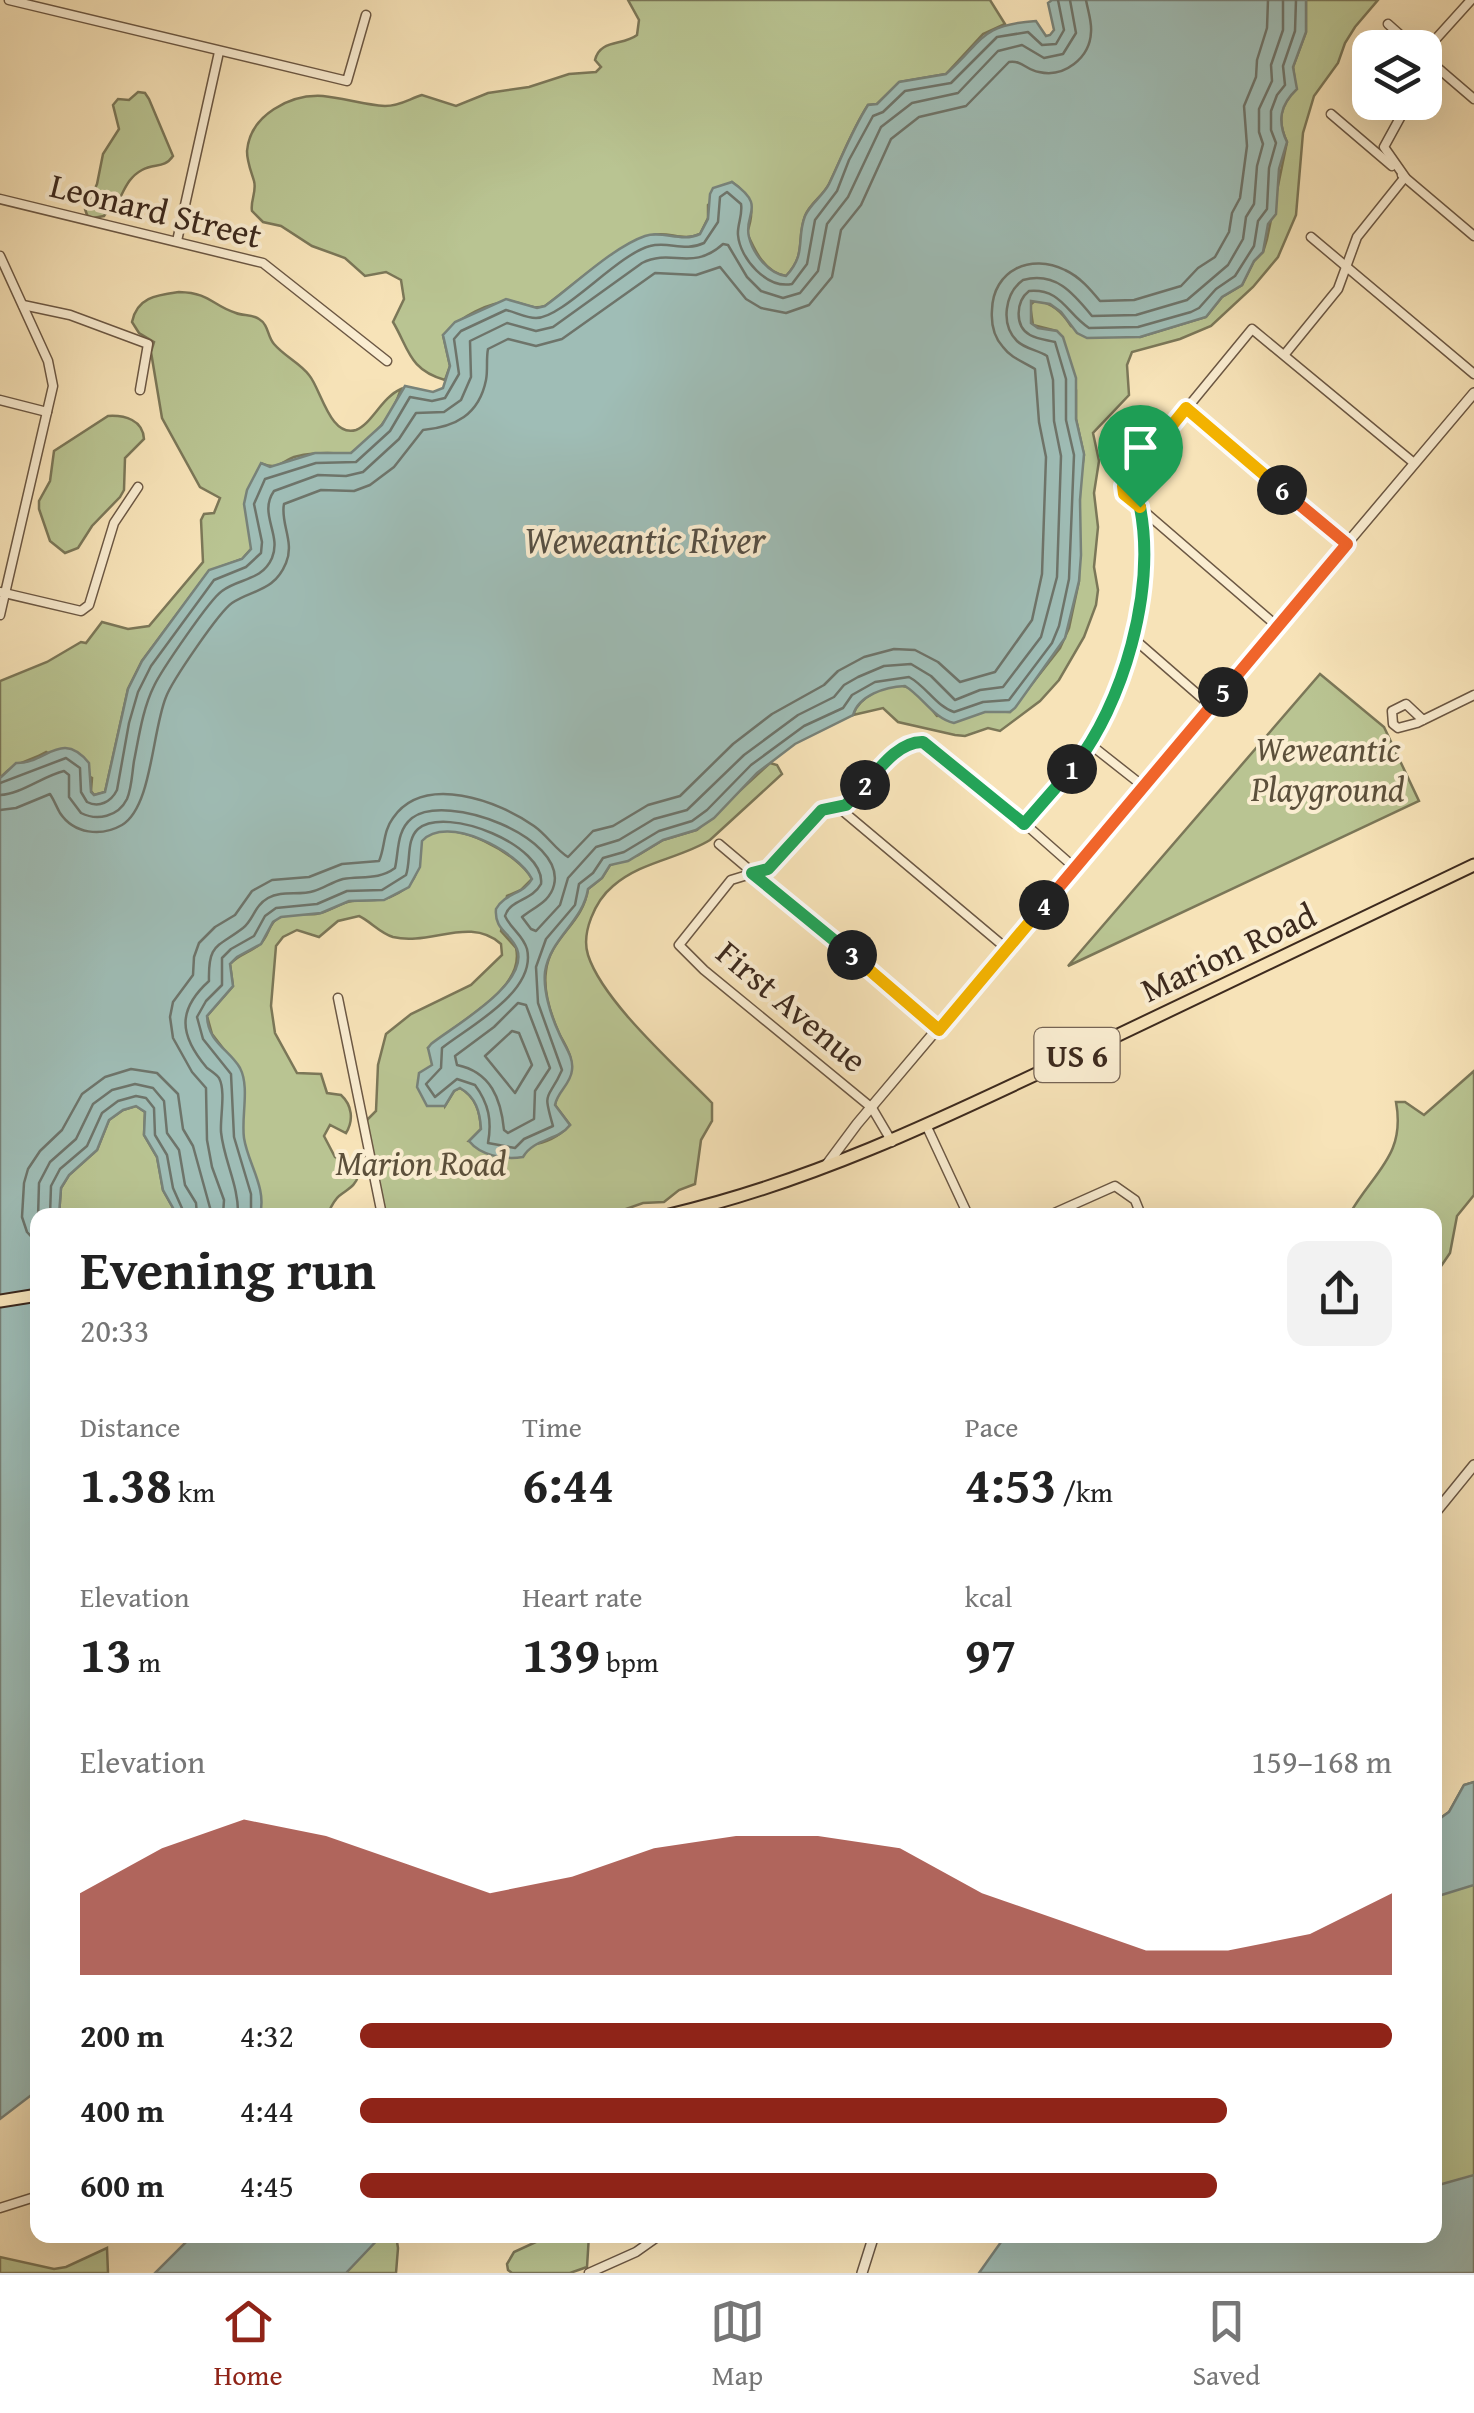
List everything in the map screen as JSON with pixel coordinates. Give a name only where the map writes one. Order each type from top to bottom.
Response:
[{"type":"main road","name":"Marion Road","points":[[698,1208],[824,1170],[927,1127],[1474,865]]},
{"type":"main road","points":[[0,1301],[30,1296]]},
{"type":"street","points":[[9,0],[43,4],[218,52],[347,82],[366,15]]},
{"type":"street","points":[[1442,34],[1472,0]]},
{"type":"street","points":[[1388,24],[1395,30]]},
{"type":"street","points":[[177,241],[218,52]]},
{"type":"street","points":[[1442,72],[1474,99]]},
{"type":"street","points":[[1331,114],[1474,236]]},
{"type":"street","points":[[1401,120],[1384,147],[1405,178]]},
{"type":"street","points":[[1285,354],[1330,300],[1356,238],[1405,178]]},
{"type":"street","name":"Leonard Street","points":[[0,200],[268,265],[387,361]]},
{"type":"street","points":[[1311,237],[1474,374]]},
{"type":"street","points":[[0,256],[54,386],[0,615]]},
{"type":"street","points":[[23,305],[70,315],[148,344],[140,390]]},
{"type":"street","points":[[1278,627],[1124,494],[1123,486],[1186,408],[1252,329],[1414,464]]},
{"type":"street","points":[[824,1170],[872,1108],[1474,394]]},
{"type":"street","points":[[0,400],[47,412]]},
{"type":"street","points":[[1186,408],[1347,544]]},
{"type":"street","points":[[3,593],[81,611],[89,605],[114,524],[138,487]]},
{"type":"street","points":[[1024,824],[1090,745],[1114,694],[1133,638],[1142,574],[1140,507]]},
{"type":"street","points":[[1133,638],[1211,706]]},
{"type":"street","points":[[1422,720],[1474,695]]},
{"type":"street","points":[[752,873],[768,869],[822,810],[852,802],[880,769],[916,741],[923,742],[1074,868]]},
{"type":"street","points":[[1090,745],[1143,786]]},
{"type":"street","points":[[838,807],[1007,949]]},
{"type":"street","points":[[719,844],[939,1030]]},
{"type":"street","name":"First Avenue","points":[[752,873],[731,880],[680,945],[704,970],[872,1108]]},
{"type":"street","points":[[338,998],[381,1208]]},
{"type":"street","points":[[872,1108],[892,1142]]},
{"type":"street","points":[[927,1127],[965,1208]]},
{"type":"street","points":[[1066,1208],[1115,1186],[1128,1192],[1137,1208]]},
{"type":"street","points":[[1442,1503],[1474,1464]]},
{"type":"street","points":[[0,2208],[30,2199]]},
{"type":"street","points":[[589,2273],[649,2243]]},
{"type":"street","points":[[862,2273],[871,2243]]},
{"type":"green space","points":[[628,0],[990,0],[1005,24],[983,34],[946,74],[900,82],[877,104],[868,105],[829,184],[807,212],[799,254],[786,276],[772,271],[757,254],[747,233],[750,204],[732,182],[708,205],[708,218],[700,234],[659,234],[640,239],[612,255],[545,306],[505,302],[457,322],[443,335],[450,366],[445,380],[417,364],[393,322],[404,299],[401,280],[386,272],[365,276],[345,258],[312,246],[281,226],[263,222],[252,211],[255,185],[247,151],[256,127],[274,109],[310,96],[385,106],[422,95],[456,106],[488,93],[529,87],[569,74],[596,72],[601,67],[595,60],[602,49],[637,35],[639,20]]},
{"type":"green space","points":[[1306,0],[1378,0],[1352,30],[1338,63],[1314,96],[1303,133],[1296,215],[1278,257],[1211,326],[1132,352],[1127,365],[1129,395],[1093,433],[1099,461],[1094,493],[1098,527],[1096,605],[1084,637],[1059,680],[1040,701],[1000,731],[988,728],[965,736],[955,735],[898,722],[883,708],[853,715],[861,702],[875,692],[900,685],[916,692],[937,716],[1010,712],[1060,648],[1069,628],[1079,581],[1084,455],[1076,419],[1076,390],[1057,331],[1033,325],[1030,305],[1036,300],[1047,303],[1071,326],[1140,337],[1206,317],[1222,297],[1242,285],[1267,239],[1287,142],[1282,114],[1296,89],[1293,67],[1306,32]]},
{"type":"green space","points":[[138,92],[149,99],[173,156],[166,163],[137,173],[116,205],[104,216],[93,218],[85,209],[97,184],[103,154],[119,129],[113,105],[118,99],[129,100]]},
{"type":"green space","points":[[179,292],[205,297],[228,310],[262,321],[274,344],[309,375],[333,420],[347,431],[367,423],[401,389],[382,425],[351,453],[309,454],[276,466],[263,464],[251,549],[242,559],[209,571],[142,661],[128,689],[105,792],[94,795],[92,778],[46,752],[16,765],[0,778],[0,681],[86,643],[102,622],[128,629],[149,626],[203,562],[201,520],[204,514],[214,513],[220,498],[200,487],[162,418],[151,352],[154,342],[139,333],[132,322],[143,302]]},
{"type":"green space","points":[[108,416],[132,420],[140,427],[144,439],[125,458],[124,490],[120,497],[92,526],[78,548],[65,553],[50,541],[39,509],[50,481],[54,451]]},
{"type":"green space","name":"Weweantic Playground","points":[[1320,674],[1384,727],[1419,801],[1068,966]]},
{"type":"green space","points":[[770,763],[777,765],[782,774],[710,840],[648,865],[613,886],[591,918],[586,937],[588,955],[609,993],[642,1033],[712,1103],[712,1121],[701,1140],[695,1184],[664,1202],[629,1208],[378,1208],[361,1126],[376,1111],[378,1065],[386,1034],[411,1014],[471,985],[502,955],[501,944],[476,932],[407,939],[384,933],[359,916],[338,921],[319,937],[297,930],[283,937],[276,946],[271,1006],[275,1033],[297,1073],[321,1074],[327,1093],[341,1095],[348,1103],[351,1118],[346,1133],[330,1125],[324,1136],[335,1157],[355,1165],[359,1174],[331,1208],[220,1208],[236,1065],[212,1034],[207,1016],[233,986],[230,964],[261,943],[275,920],[287,915],[321,913],[352,901],[385,899],[403,890],[416,874],[421,842],[438,831],[468,834],[514,859],[532,879],[507,896],[501,931],[516,948],[516,964],[510,978],[486,1005],[428,1048],[438,1062],[445,1106],[460,1088],[476,1106],[481,1129],[469,1141],[510,1146],[535,1144],[548,1141],[570,1125],[555,1105],[571,1062],[548,1003],[546,971],[554,949],[580,912],[588,889],[610,865],[663,840],[697,830]]},
{"type":"green space","points":[[1474,1071],[1474,1195],[1457,1216],[1450,1253],[1442,1265],[1442,1208],[1353,1208],[1392,1150],[1398,1121],[1396,1102],[1405,1102],[1424,1115]]},
{"type":"green space","points":[[136,1106],[145,1112],[144,1135],[157,1157],[163,1190],[173,1208],[60,1208],[61,1188],[69,1175],[97,1150],[109,1120]]},
{"type":"green space","points":[[1474,1782],[1474,2273],[1126,2243],[1442,2243],[1442,1817],[1464,1785]]},
{"type":"green space","points":[[360,2243],[397,2243],[396,2273],[327,2273]]},
{"type":"green space","points":[[534,2243],[588,2243],[587,2267],[570,2273],[512,2273],[507,2264],[514,2252]]},
{"type":"green space","points":[[107,2248],[108,2273],[0,2273],[0,2257],[54,2269]]},
{"type":"water","name":"Weweantic River","points":[[1306,0],[1306,32],[1293,67],[1297,89],[1282,114],[1287,142],[1279,169],[1276,214],[1268,224],[1263,252],[1242,285],[1222,297],[1206,317],[1140,337],[1087,338],[1077,333],[1050,304],[1031,301],[1031,323],[1057,331],[1063,337],[1076,378],[1076,419],[1084,454],[1081,555],[1065,638],[1015,708],[1010,712],[985,712],[954,723],[940,717],[905,686],[881,690],[861,702],[853,715],[795,744],[757,773],[714,818],[696,830],[663,840],[628,861],[610,865],[588,889],[580,911],[553,949],[545,972],[551,1011],[572,1060],[571,1075],[555,1105],[570,1125],[533,1146],[523,1157],[493,1155],[469,1141],[481,1129],[480,1117],[473,1100],[460,1088],[445,1106],[427,1106],[417,1087],[419,1073],[432,1065],[428,1048],[431,1044],[487,1003],[512,976],[518,962],[517,949],[497,922],[496,909],[532,879],[498,848],[481,839],[448,832],[433,834],[422,841],[420,867],[409,887],[384,900],[349,901],[321,913],[281,917],[273,922],[261,944],[230,964],[233,986],[207,1016],[208,1025],[243,1076],[244,1138],[259,1185],[261,1208],[173,1208],[163,1190],[157,1157],[144,1135],[145,1112],[136,1106],[109,1120],[97,1150],[69,1175],[61,1188],[60,1208],[30,1208],[30,2096],[0,2119],[0,778],[16,763],[70,749],[89,763],[91,792],[105,792],[128,689],[142,661],[209,570],[242,559],[251,549],[244,504],[261,463],[270,467],[315,453],[351,453],[382,425],[405,386],[433,392],[443,388],[450,366],[443,335],[455,322],[506,299],[537,308],[545,306],[607,258],[645,236],[700,234],[708,219],[713,188],[732,182],[749,198],[752,210],[748,229],[754,250],[768,267],[786,276],[797,261],[805,216],[829,184],[868,105],[877,104],[899,82],[946,74],[984,37],[1003,26],[1036,21],[1046,36],[1050,35],[1054,30],[1048,3]]},
{"type":"water","points":[[1474,1782],[1474,1885],[1442,1895],[1442,1817],[1464,1785]]},
{"type":"water","points":[[1474,2175],[1474,2273],[979,2273],[1000,2243],[1442,2243],[1442,2184]]},
{"type":"water","points":[[185,2243],[374,2243],[346,2273],[155,2273]]},
{"type":"route","points":[[1186,408],[1347,544],[939,1030],[752,873],[768,869],[822,810],[852,802],[880,769],[916,741],[923,742],[1024,824],[1096,736],[1114,694],[1138,618],[1143,526],[1140,507],[1124,494],[1123,486],[1186,408]]}]
